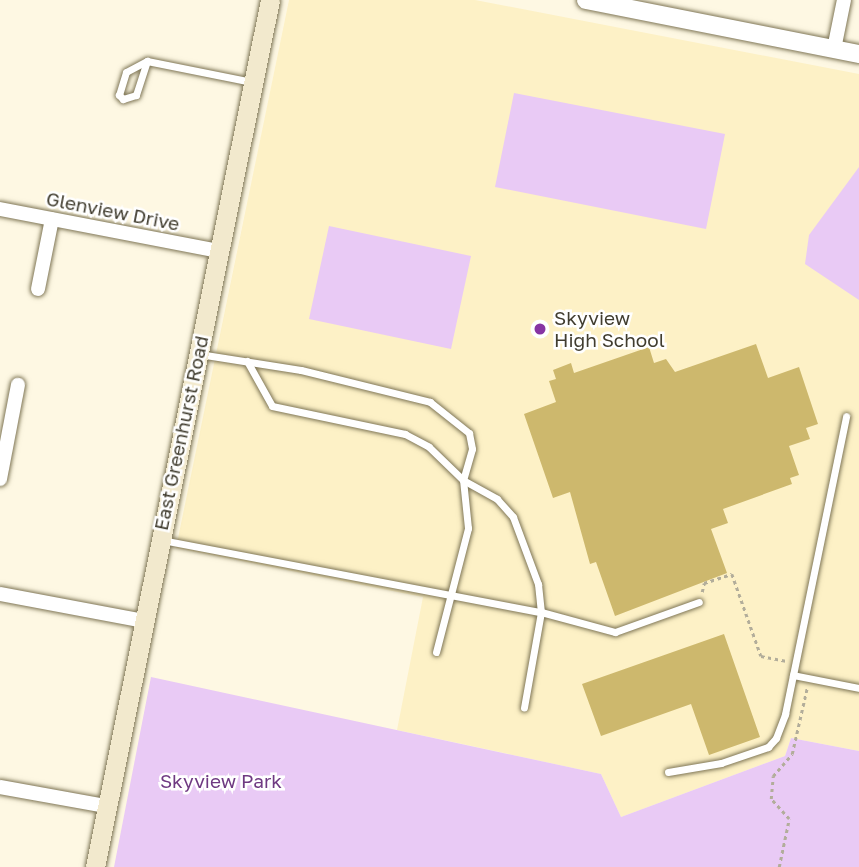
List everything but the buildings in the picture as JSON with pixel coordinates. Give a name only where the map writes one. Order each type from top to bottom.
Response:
[{"type":"main road","name":"East Greenhurst Road","points":[[95,867],[270,0]]},
{"type":"street","points":[[586,0],[859,54]]},
{"type":"street","points":[[834,50],[844,0]]},
{"type":"street","name":"Glenview Drive","points":[[0,209],[218,251]]},
{"type":"street","points":[[38,289],[52,219]]},
{"type":"street","points":[[0,479],[18,384]]},
{"type":"street","points":[[0,594],[144,621]]},
{"type":"street","points":[[0,787],[106,806]]},
{"type":"lane","points":[[146,61],[136,95],[123,99],[120,84],[126,72],[146,61],[253,82]]},
{"type":"lane","points":[[197,353],[389,389],[430,402],[469,433],[472,449],[463,480],[468,528],[448,594],[436,652]]},
{"type":"lane","points":[[247,361],[272,406],[405,434],[429,447],[463,480],[488,493],[513,517],[538,584],[541,611],[524,707]]},
{"type":"lane","points":[[667,772],[721,763],[773,743],[793,675],[846,416]]},
{"type":"lane","points":[[159,540],[541,611],[615,632],[699,602]]},
{"type":"lane","points":[[793,675],[859,688]]},
{"type":"path","points":[[699,602],[705,583],[732,574],[761,656],[795,662]]},
{"type":"path","points":[[779,867],[789,819],[771,799],[773,776],[792,754],[809,678]]},
{"type":"shaded area","name":"Skyview High School","points":[[289,0],[475,0],[859,74],[859,751],[791,738],[785,756],[621,817],[601,774],[397,730],[423,597],[176,548]]},
{"type":"green space","points":[[514,93],[725,134],[706,229],[495,187]]},
{"type":"green space","points":[[859,167],[859,300],[805,264],[809,235]]},
{"type":"green space","points":[[329,226],[471,256],[451,349],[309,319]]},
{"type":"green space","name":"Skyview Park","points":[[151,677],[601,774],[621,817],[785,756],[791,738],[859,751],[859,867],[114,867]]},
{"type":"place","name":"Skyview High School","points":[[540,329]]}]
